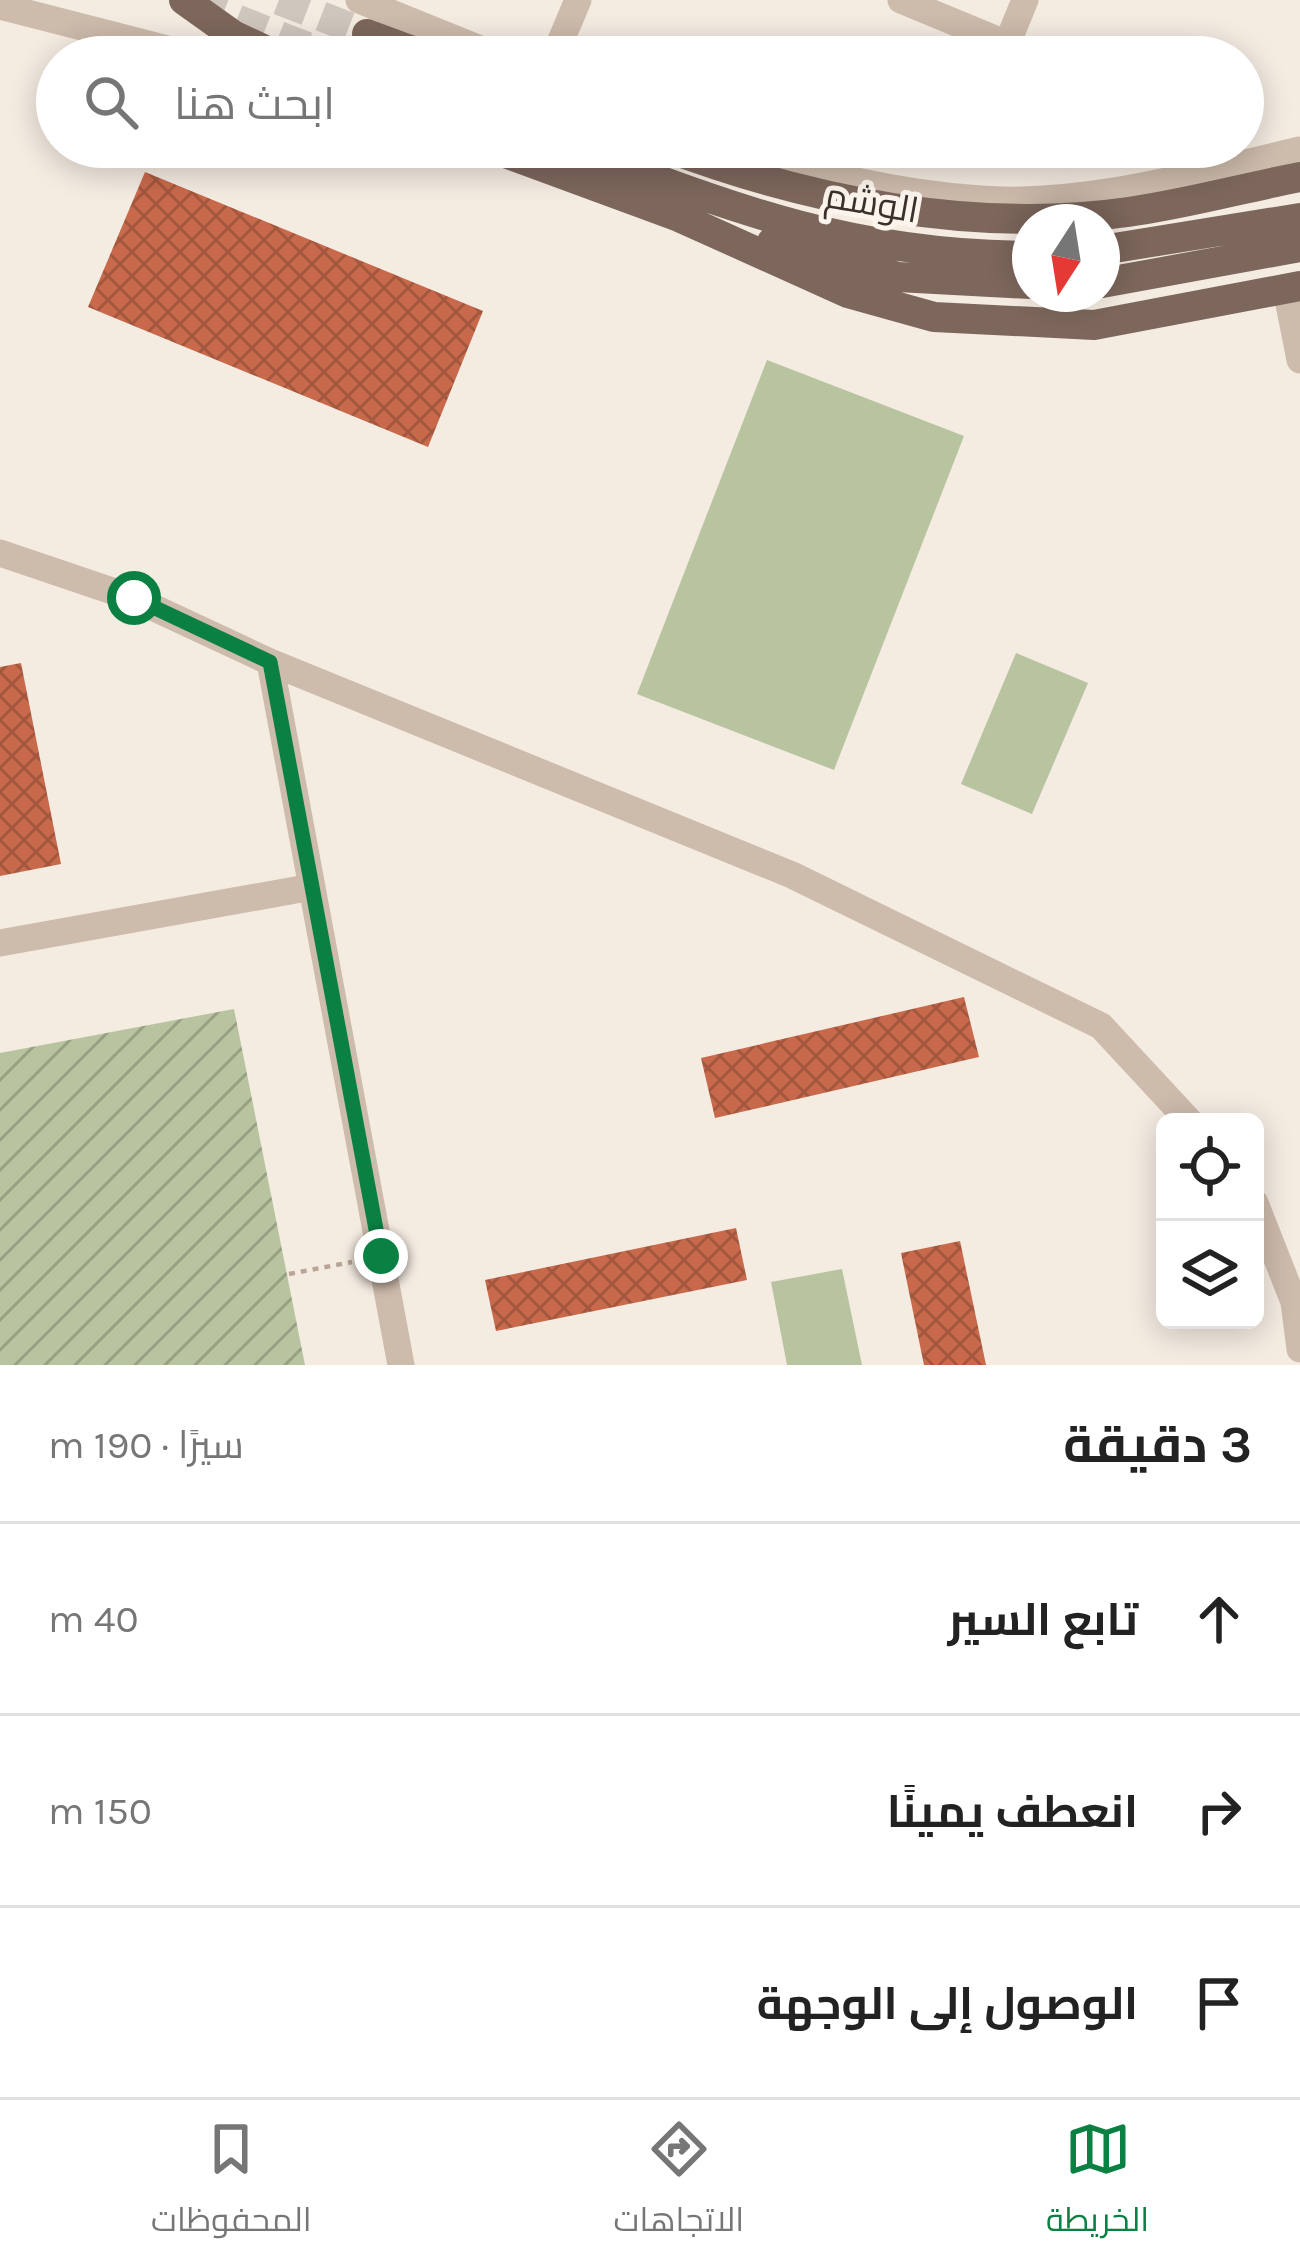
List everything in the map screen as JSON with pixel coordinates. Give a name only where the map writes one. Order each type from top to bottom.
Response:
[{"type":"main road","points":[[184,0],[233,35]]},
{"type":"main road","points":[[367,34],[372,36]]},
{"type":"main road","points":[[546,168],[679,217],[848,293],[934,317],[1094,325],[1293,287]]},
{"type":"main road","name":"الوشم","points":[[628,168],[776,222],[861,244],[953,255],[1012,256]]},
{"type":"main road","name":"الوشم","points":[[729,168],[794,190],[956,214],[1127,213],[1300,177]]},
{"type":"main road","points":[[679,217],[898,277],[1012,283]]},
{"type":"main road","points":[[1120,247],[1300,218]]},
{"type":"main road","points":[[1120,280],[1300,247]]},
{"type":"street","points":[[211,0],[233,35]]},
{"type":"street","points":[[358,0],[448,36]]},
{"type":"street","points":[[563,36],[578,0]]},
{"type":"street","points":[[901,0],[988,36]]},
{"type":"street","points":[[1010,36],[1025,0]]},
{"type":"street","points":[[0,6],[117,36]]},
{"type":"street","points":[[1264,158],[1300,150]]},
{"type":"street","points":[[821,168],[897,187],[983,200],[1183,177],[1222,168]]},
{"type":"street","points":[[1293,287],[1300,360]]},
{"type":"street","points":[[0,554],[134,598],[270,662],[792,875],[1101,1026],[1182,1113]]},
{"type":"street","points":[[270,662],[401,1365]]},
{"type":"street","points":[[0,943],[312,887]]},
{"type":"street","points":[[1262,1221],[1294,1302],[1300,1349]]},
{"type":"path","points":[[289,1274],[381,1256]]},
{"type":"green space","points":[[767,360],[964,436],[834,770],[637,694]]},
{"type":"green space","points":[[1016,653],[1088,683],[1032,814],[961,784]]},
{"type":"green space","points":[[234,1009],[305,1365],[0,1365],[0,1053]]},
{"type":"green space","points":[[842,1269],[862,1365],[787,1365],[771,1282]]},
{"type":"building","points":[[145,172],[483,311],[428,447],[88,307]]},
{"type":"building","points":[[21,663],[61,864],[0,876],[0,667]]},
{"type":"building","points":[[964,997],[979,1057],[715,1118],[701,1058]]},
{"type":"building","points":[[736,1228],[747,1280],[496,1331],[485,1280]]},
{"type":"building","points":[[960,1241],[986,1365],[924,1365],[901,1253]]},
{"type":"tunnel","points":[[279,0],[367,34]]},
{"type":"tunnel","points":[[195,3],[279,36]]},
{"type":"route","points":[[134,598],[270,662],[381,1256]]}]
